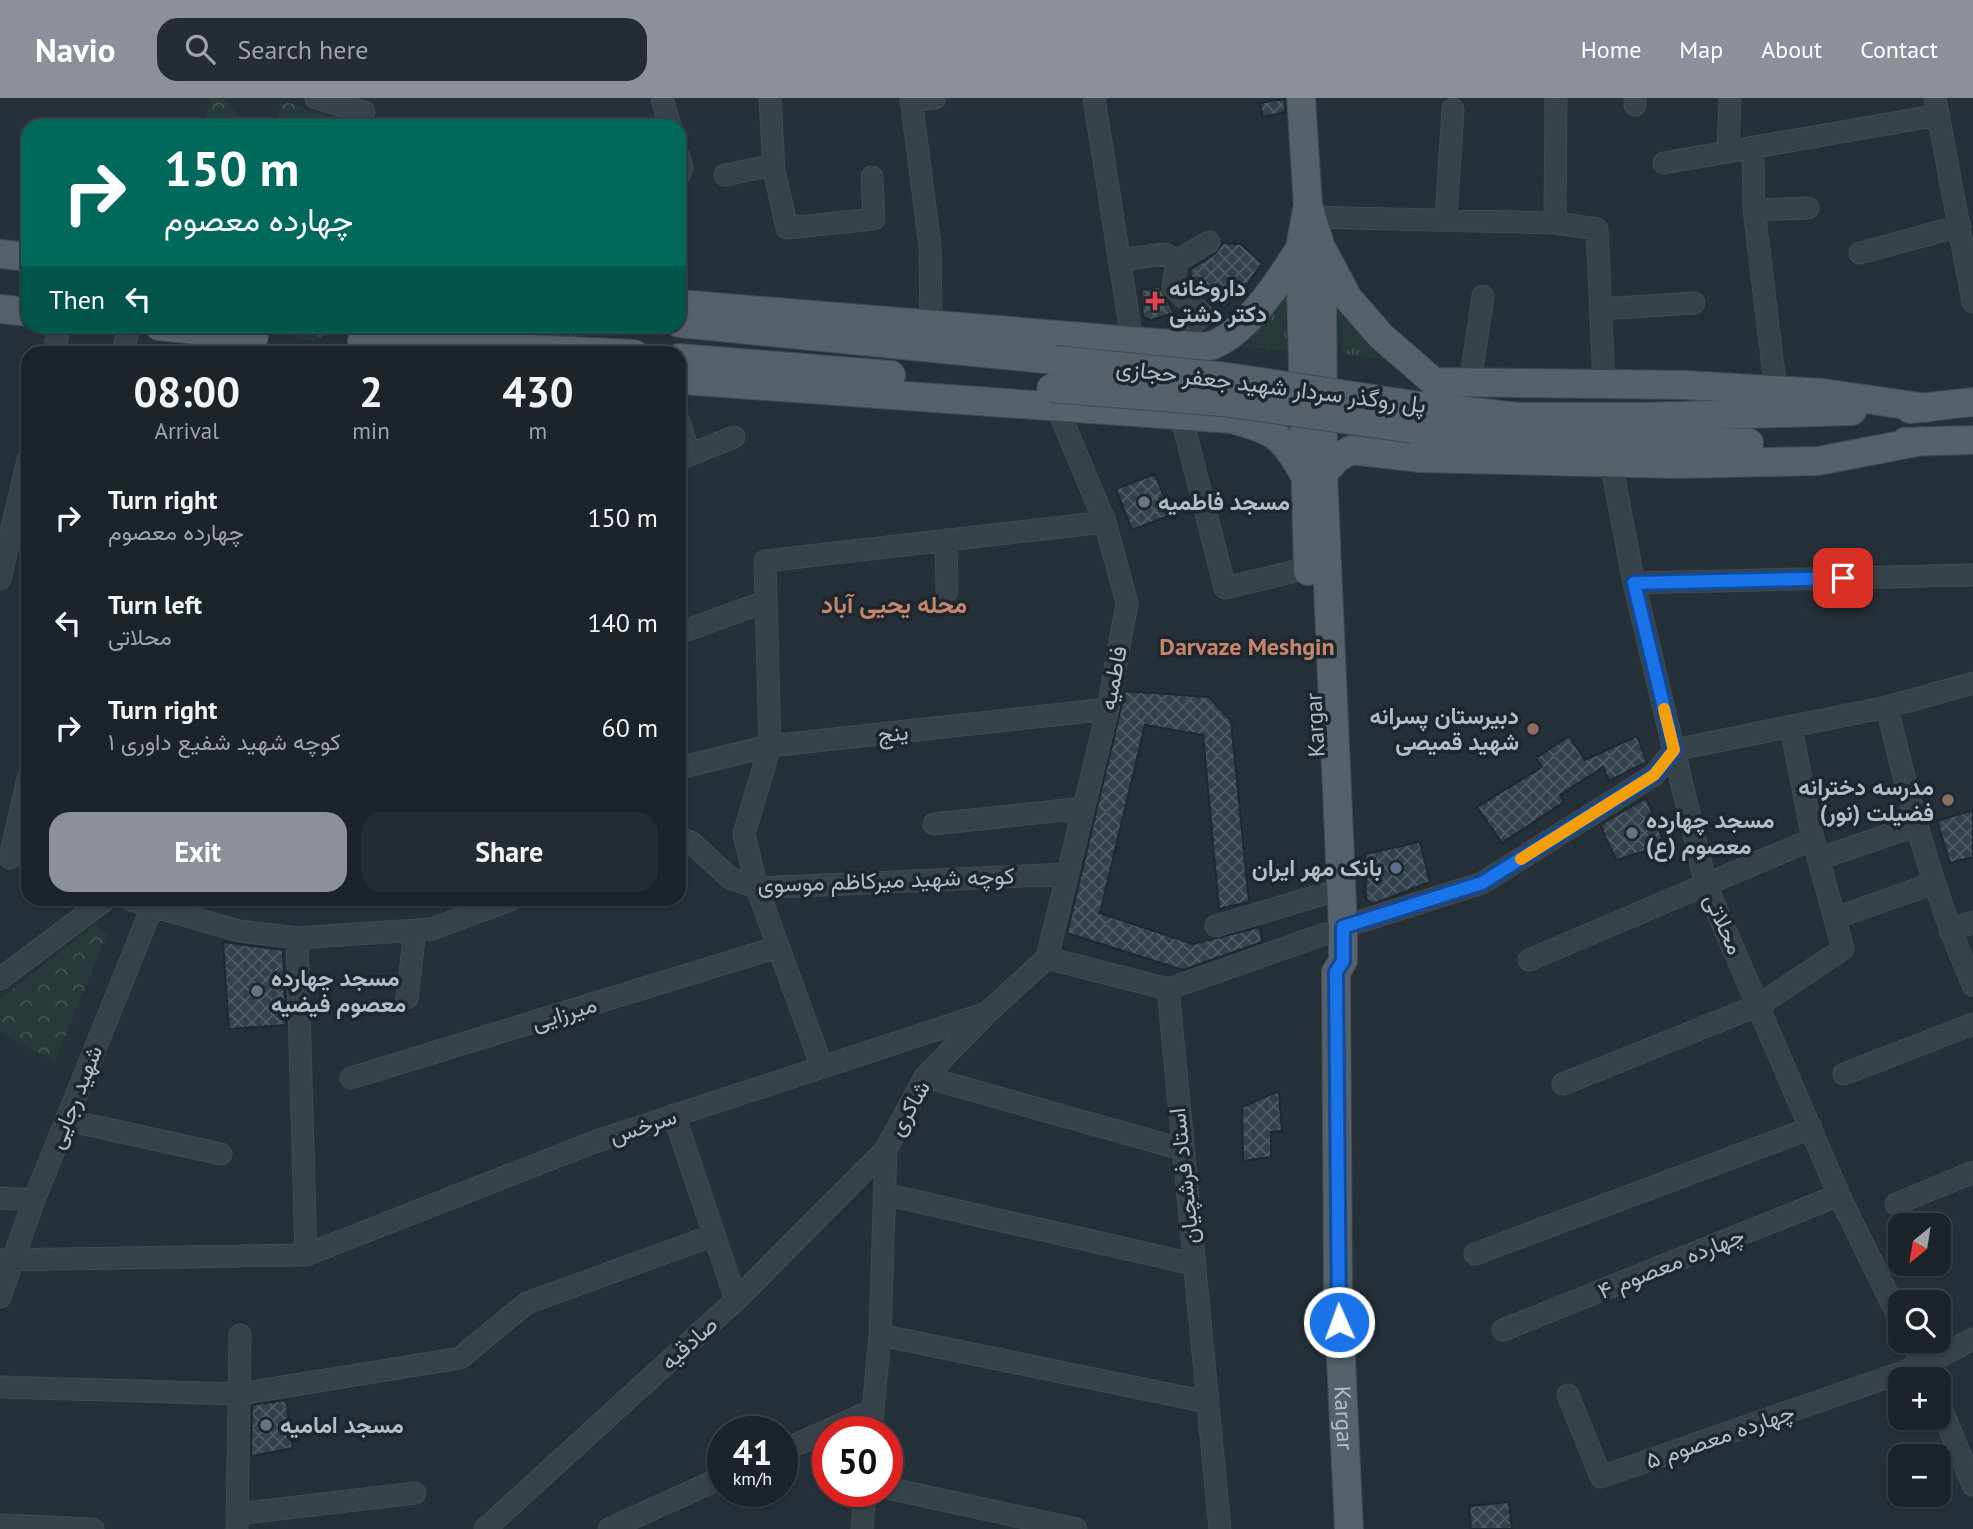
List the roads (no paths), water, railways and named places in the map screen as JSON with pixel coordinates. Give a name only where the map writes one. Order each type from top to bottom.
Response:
[{"type":"main road","points":[[1300,98],[1310,211],[1314,474]]},
{"type":"main road","points":[[686,379],[694,381],[1055,372],[1132,340],[1206,346],[1219,342],[1257,309],[1311,250]]},
{"type":"main road","points":[[1311,250],[1381,336],[1434,382]]},
{"type":"main road","points":[[0,254],[21,256]]},
{"type":"main road","points":[[686,305],[931,323],[1055,372],[1181,415],[1232,419],[1269,429],[1314,474]]},
{"type":"main road","points":[[0,309],[21,311]]},
{"type":"main road","name":"پل روگذر سردار شهید جعفر حجازی","points":[[690,325],[1055,372]]},
{"type":"main road","points":[[201,333],[216,346]]},
{"type":"main road","points":[[223,333],[257,338]]},
{"type":"main road","points":[[361,340],[400,335],[431,346]]},
{"type":"main road","name":"پل روگذر سردار شهید جعفر حجازی","points":[[692,359],[1227,377],[1540,441],[1922,441]]},
{"type":"main road","points":[[1420,458],[1401,440],[1397,414],[1410,391],[1434,382],[1604,384],[1823,393],[1927,408],[1973,402]]},
{"type":"main road","name":"پل روگذر سردار شهید جعفر حجازی","points":[[1416,417],[1841,412],[1927,408]]},
{"type":"main road","points":[[1314,474],[1351,450],[1420,458],[1611,463],[1818,461],[1922,441],[1973,440]]},
{"type":"main road","name":"Kargar","points":[[1314,474],[1308,568],[1324,894],[1343,961],[1336,972],[1338,1296],[1349,1529]]},
{"type":"main road","name":"Kargar","points":[[1314,474],[1334,930]]},
{"type":"street","points":[[316,98],[364,112]]},
{"type":"street","points":[[662,98],[668,119]]},
{"type":"street","points":[[770,98],[774,165],[787,228],[874,219],[872,177]]},
{"type":"street","points":[[931,323],[930,246],[911,100],[935,98]]},
{"type":"street","points":[[1094,98],[1132,340]]},
{"type":"street","points":[[1555,223],[1556,98]]},
{"type":"street","points":[[1728,152],[1730,98]]},
{"type":"street","points":[[1664,163],[1753,147],[1937,106],[1973,302]]},
{"type":"street","points":[[1446,219],[1453,109]]},
{"type":"street","points":[[1753,147],[1754,210],[1776,391]]},
{"type":"street","points":[[725,175],[774,165]]},
{"type":"street","points":[[1754,210],[1808,208]]},
{"type":"street","points":[[1310,211],[1555,223],[1597,229],[1604,384]]},
{"type":"street","points":[[1860,253],[1960,226]]},
{"type":"street","points":[[1177,261],[1209,242]]},
{"type":"street","points":[[1119,260],[1165,254],[1177,261]]},
{"type":"street","points":[[1167,343],[1203,315],[1173,287],[1177,261]]},
{"type":"street","points":[[1470,384],[1483,296]]},
{"type":"street","points":[[1601,309],[1694,303]]},
{"type":"street","name":"فاطمیه","points":[[1047,958],[1108,709],[1127,603],[1105,522],[1055,372]]},
{"type":"street","points":[[1181,415],[1225,588],[1308,568]]},
{"type":"street","points":[[686,457],[734,437]]},
{"type":"street","name":"محلاتی","points":[[1611,463],[1634,583],[1706,884],[1839,1195],[1888,1295]]},
{"type":"street","points":[[0,579],[21,490]]},
{"type":"street","points":[[822,1066],[757,888],[744,834],[770,746],[764,602],[765,561],[1105,522]]},
{"type":"street","points":[[946,540],[947,591]]},
{"type":"street","points":[[1634,583],[1973,575]]},
{"type":"street","points":[[686,630],[764,602]]},
{"type":"street","points":[[1047,958],[1168,989],[1334,930],[1482,883],[1654,775],[1674,750],[1887,707],[1973,683]]},
{"type":"street","points":[[1887,707],[1914,826],[1950,931],[1973,985]]},
{"type":"street","name":"ینج","points":[[686,766],[770,746],[1108,709]]},
{"type":"street","points":[[1563,1084],[1759,1005],[1843,949],[1816,849],[1791,728]]},
{"type":"street","points":[[934,824],[1084,808]]},
{"type":"street","points":[[13,859],[21,816]]},
{"type":"street","points":[[1529,960],[1706,884],[1816,849],[1914,826]]},
{"type":"street","name":"کوچه شهید میرکاظم موسوی","points":[[686,840],[730,878],[757,888],[1068,874]]},
{"type":"street","points":[[1835,918],[1934,883]]},
{"type":"street","points":[[1216,926],[1324,894]]},
{"type":"street","points":[[0,979],[97,906]]},
{"type":"street","name":"شهید رجایی","points":[[0,1297],[8,1260],[153,906]]},
{"type":"street","points":[[163,906],[239,931],[297,938],[415,931],[449,925],[495,906]]},
{"type":"street","points":[[1950,931],[1973,922]]},
{"type":"street","points":[[407,998],[415,931]]},
{"type":"street","points":[[8,1260],[306,1255],[297,938]]},
{"type":"street","name":"میرزایی","points":[[351,1078],[778,947]]},
{"type":"street","name":"شاکری","points":[[872,1416],[880,1335],[886,1149],[925,1077],[987,1013],[1047,958]]},
{"type":"street","name":"استاد فرشچیان","points":[[1168,989],[1181,1149],[1220,1529]]},
{"type":"street","name":"سرخس","points":[[306,1255],[594,1142],[987,1013]]},
{"type":"street","points":[[1844,1074],[1973,1024]]},
{"type":"street","points":[[925,1077],[1181,1149]]},
{"type":"street","points":[[674,1115],[736,1300]]},
{"type":"street","points":[[66,1120],[221,1154]]},
{"type":"street","points":[[1475,1254],[1811,1128]]},
{"type":"street","name":"صادقیه","points":[[485,1529],[736,1300],[886,1149]]},
{"type":"street","points":[[1896,1204],[1973,1172]]},
{"type":"street","points":[[884,1194],[1193,1264]]},
{"type":"street","name":"چهارده معصوم ۴","points":[[1503,1330],[1839,1195]]},
{"type":"street","points":[[0,1198],[34,1200]]},
{"type":"street","points":[[0,1387],[240,1394],[460,1358],[527,1303],[714,1235]]},
{"type":"street","points":[[240,1335],[237,1522],[415,1493]]},
{"type":"street","points":[[880,1335],[1207,1402]]},
{"type":"street","points":[[1933,1367],[1973,1339]]},
{"type":"street","name":"چهارده معصوم ۵","points":[[1568,1395],[1601,1477],[1888,1384]]},
{"type":"street","points":[[798,1444],[873,1410]]},
{"type":"street","points":[[1950,1430],[1973,1485]]},
{"type":"street","points":[[609,1529],[707,1485]]},
{"type":"street","points":[[903,1491],[1076,1529]]},
{"type":"street","points":[[862,1529],[864,1507]]},
{"type":"street","points":[[0,1525],[93,1529]]},
{"type":"place","name":"داروخانه دکتر دشتی","points":[[1155,301]]},
{"type":"place","name":"مسجد فاطمیه","points":[[1144,502]]},
{"type":"place","name":"دبیرستان پسرانه شهید قمیصی","points":[[1533,729]]},
{"type":"place","name":"مدرسه دخترانه فضیلت (نور)","points":[[1948,800]]},
{"type":"place","name":"مسجد چهارده معصوم (ع)","points":[[1632,833]]},
{"type":"place","name":"بانک مهر ایران","points":[[1396,868]]},
{"type":"place","name":"مسجد چهارده معصوم فیضیه","points":[[257,991]]},
{"type":"place","name":"مسجد امامیه","points":[[266,1425]]},
{"type":"district","name":"محله یحیی آباد","points":[[894,605]]},
{"type":"district","name":"Darvaze Meshgin","points":[[1247,647]]}]
